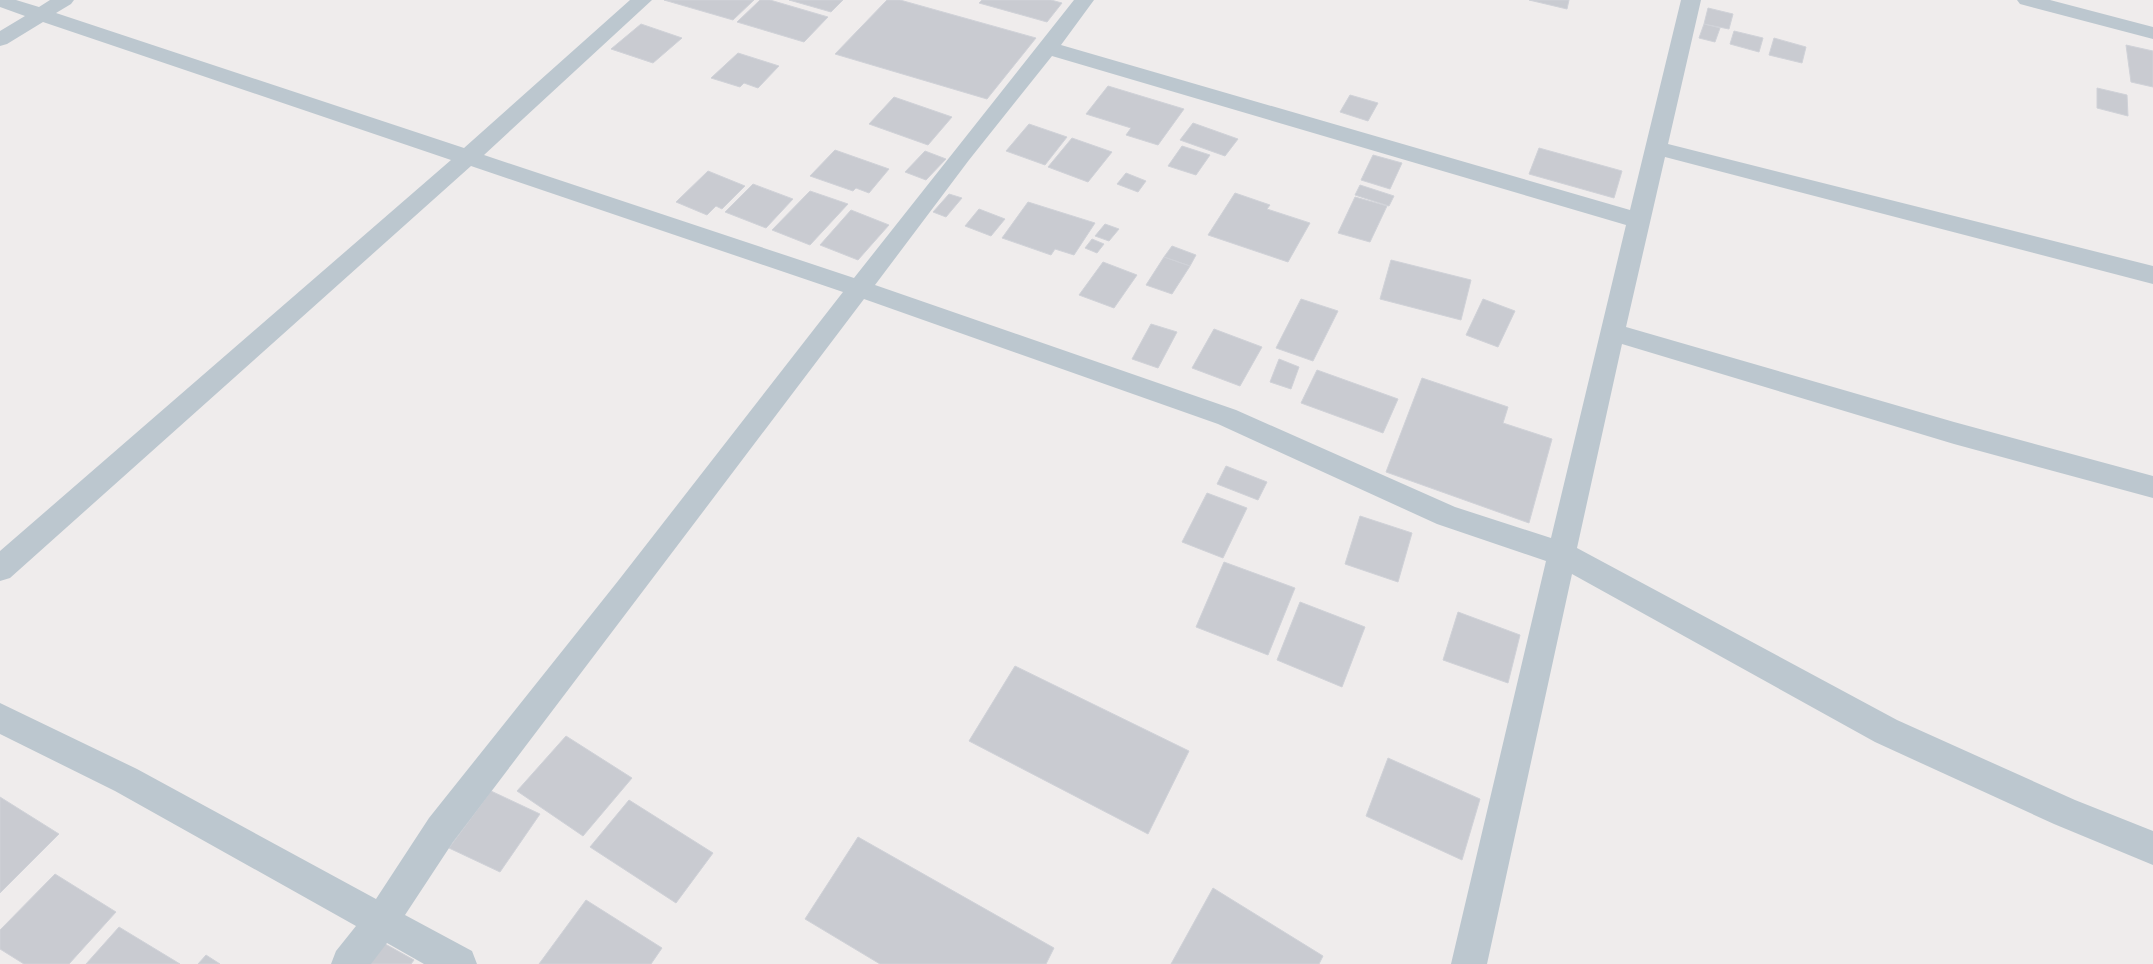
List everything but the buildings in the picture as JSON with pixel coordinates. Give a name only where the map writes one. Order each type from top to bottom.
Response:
[{"type":"street","points":[[0,40],[64,0]]},
{"type":"street","points":[[0,569],[468,157],[642,0]]},
{"type":"street","points":[[350,964],[381,922],[441,830],[628,590],[961,155],[1048,48],[1084,0]]},
{"type":"street","points":[[1469,964],[1612,332],[1691,0]]},
{"type":"street","points":[[2027,0],[2153,33]]},
{"type":"street","points":[[0,1],[858,288],[1227,416],[1446,516],[1562,554],[1886,731],[2066,813],[2153,848]]},
{"type":"street","points":[[1048,48],[1638,220]]},
{"type":"street","points":[[1657,148],[2153,275]]},
{"type":"street","points":[[1612,332],[1954,433],[2153,487]]},
{"type":"street","points":[[0,718],[126,780],[459,964]]}]
